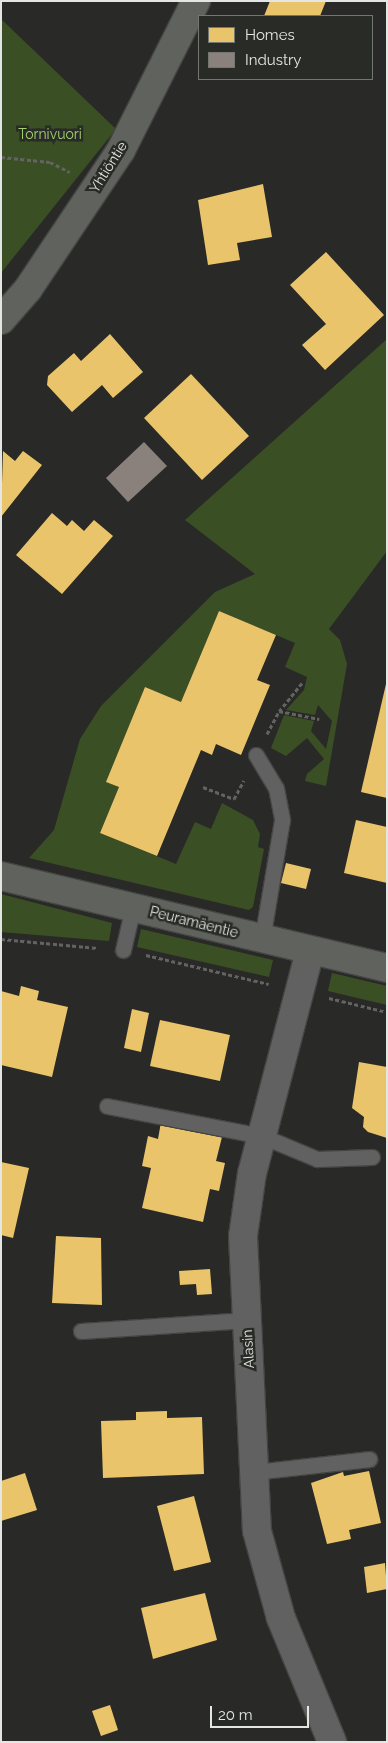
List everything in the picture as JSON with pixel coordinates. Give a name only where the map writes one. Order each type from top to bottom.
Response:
[{"type":"street","name":"Yhtiöntie","points":[[1,320],[28,289],[120,150],[196,1]]},
{"type":"street","name":"Peuramäentie","points":[[1,876],[387,968]]},
{"type":"street","name":"Alasin","points":[[310,951],[262,1136],[242,1236],[258,1531],[281,1618],[332,1742]]},
{"type":"lane","points":[[256,755],[276,788],[282,820],[262,939]]},
{"type":"lane","points":[[123,950],[133,907]]},
{"type":"lane","points":[[106,1106],[262,1136],[317,1160],[372,1157]]},
{"type":"lane","points":[[81,1331],[247,1320]]},
{"type":"lane","points":[[254,1472],[369,1459]]},
{"type":"path","points":[[1,157],[50,162],[97,186]]},
{"type":"path","points":[[302,683],[279,711],[319,719]]},
{"type":"path","points":[[1,939],[123,950],[387,1012]]},
{"type":"green space","name":"Tornivuori","points":[[1,19],[116,129],[1,273]]},
{"type":"green space","points":[[387,339],[387,551],[329,629],[340,640],[347,664],[326,786],[305,781],[307,774],[324,759],[307,738],[286,756],[271,748],[284,715],[314,721],[311,731],[326,749],[332,721],[318,705],[315,715],[286,710],[304,690],[307,677],[285,667],[295,643],[219,611],[181,702],[145,687],[107,782],[119,787],[100,833],[176,864],[195,822],[211,829],[222,803],[253,820],[260,834],[258,847],[264,849],[253,907],[249,910],[29,858],[54,830],[80,739],[101,706],[215,592],[255,574],[185,520]]},
{"type":"green space","points":[[1,894],[112,923],[109,941],[1,932]]},
{"type":"green space","points":[[141,929],[273,960],[269,977],[137,947]]},
{"type":"green space","points":[[332,973],[387,986],[387,1005],[328,991]]},
{"type":"building: Homes","points":[[270,1],[326,1],[320,15],[264,15]]},
{"type":"building: Homes","points":[[263,184],[272,237],[237,243],[240,260],[208,265],[198,200]]},
{"type":"building: Homes","points":[[326,252],[384,315],[325,370],[302,345],[326,324],[290,285]]},
{"type":"building: Homes","points":[[110,334],[143,372],[113,398],[102,385],[72,412],[47,385],[48,376],[74,353],[81,361]]},
{"type":"building: Homes","points":[[191,374],[249,436],[202,480],[144,418]]},
{"type":"building: Homes","points":[[3,451],[15,461],[23,451],[42,465],[1,517]]},
{"type":"building: Homes","points":[[52,513],[67,526],[72,520],[84,531],[94,520],[113,536],[62,594],[16,555]]},
{"type":"building: Homes","points":[[219,611],[276,635],[257,680],[270,685],[241,755],[216,744],[212,755],[201,750],[157,856],[100,833],[119,787],[106,782],[145,687],[181,702]]},
{"type":"building: Homes","points":[[387,684],[387,798],[361,792]]},
{"type":"building: Homes","points":[[356,820],[387,827],[387,883],[344,873]]},
{"type":"building: Homes","points":[[286,863],[311,869],[306,889],[281,883]]},
{"type":"building: Homes","points":[[21,986],[39,991],[37,1000],[68,1007],[52,1077],[1,1065],[1,991],[19,996]]},
{"type":"building: Homes","points":[[132,1009],[149,1013],[141,1052],[124,1048]]},
{"type":"building: Homes","points":[[160,1020],[230,1035],[220,1081],[150,1066]]},
{"type":"building: Homes","points":[[359,1062],[387,1067],[387,1138],[368,1132],[363,1127],[364,1117],[352,1108]]},
{"type":"building: Homes","points":[[161,1122],[222,1137],[216,1161],[225,1163],[219,1191],[210,1189],[203,1222],[142,1208],[151,1168],[142,1166],[148,1136],[158,1139]]},
{"type":"building: Homes","points":[[1,1162],[29,1168],[13,1238],[1,1235]]},
{"type":"building: Homes","points":[[56,1236],[101,1238],[102,1305],[52,1303]]},
{"type":"building: Homes","points":[[210,1269],[212,1294],[197,1295],[196,1284],[180,1285],[179,1271]]},
{"type":"building: Homes","points":[[167,1411],[167,1418],[202,1417],[204,1474],[103,1478],[101,1421],[136,1420],[136,1412]]},
{"type":"building: Homes","points":[[369,1471],[381,1523],[349,1530],[351,1539],[327,1544],[311,1483],[343,1472],[344,1476]]},
{"type":"building: Homes","points":[[25,1473],[37,1510],[1,1521],[1,1481]]},
{"type":"building: Homes","points":[[194,1496],[211,1562],[174,1571],[157,1506]]},
{"type":"building: Homes","points":[[385,1563],[387,1589],[367,1593],[364,1567]]},
{"type":"building: Homes","points":[[205,1593],[217,1640],[153,1659],[141,1608]]},
{"type":"building: Homes","points":[[110,1705],[118,1730],[101,1736],[92,1711]]},
{"type":"building: Industry","points":[[144,442],[167,466],[128,502],[106,478]]}]
